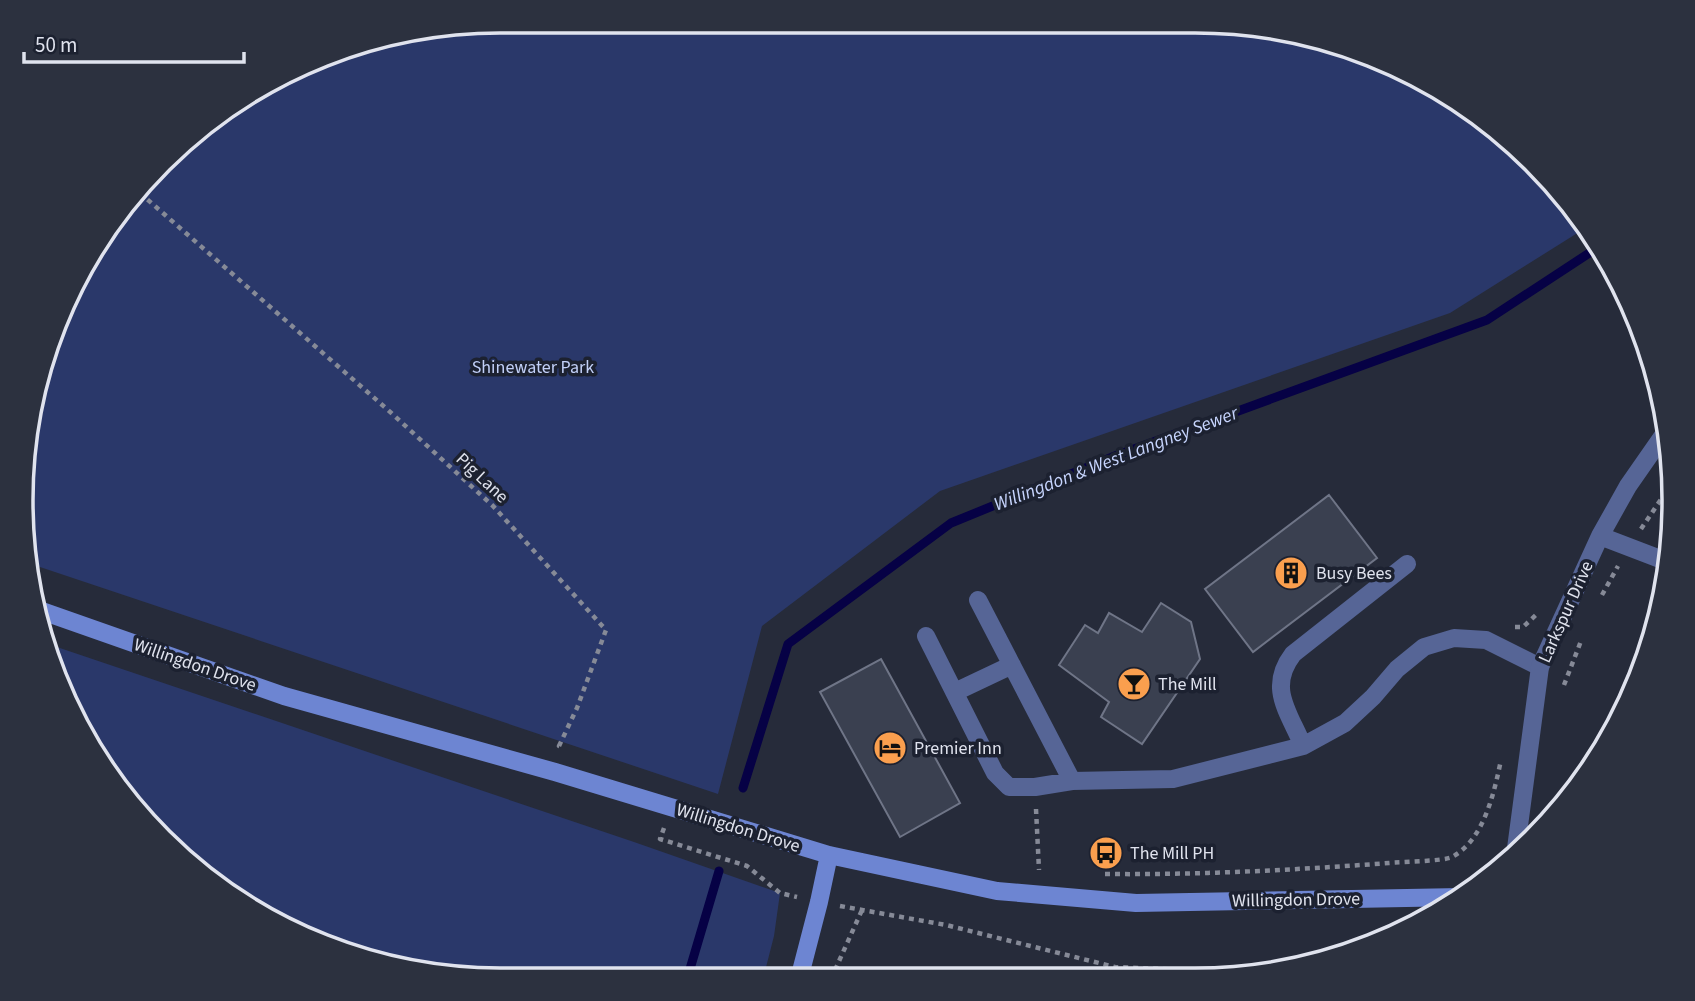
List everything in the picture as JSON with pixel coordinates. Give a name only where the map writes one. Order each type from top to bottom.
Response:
[{"type":"main road","name":"Willingdon Drove","points":[[47,613],[284,696],[555,772],[829,855],[997,891],[1136,903],[1440,897]]},
{"type":"main road","points":[[802,968],[829,855]]},
{"type":"street","name":"Larkspur Drive","points":[[1517,838],[1540,667],[1600,536],[1628,486],[1658,443]]},
{"type":"street","points":[[1600,536],[1658,558]]},
{"type":"street","points":[[1303,746],[1281,695],[1280,681],[1285,665],[1293,653],[1407,564]]},
{"type":"street","points":[[978,600],[1072,781]]},
{"type":"street","points":[[926,636],[995,773],[1009,787],[1035,787],[1072,781],[1173,779],[1303,746],[1345,723],[1373,697],[1397,669],[1424,647],[1454,638],[1486,640],[1540,667]]},
{"type":"street","points":[[955,692],[1012,665]]},
{"type":"path","name":"Pig Lane","points":[[145,197],[493,506],[606,630],[577,708],[559,746],[572,750]]},
{"type":"path","points":[[1572,598],[1592,611],[1629,547],[1662,498]]},
{"type":"path","points":[[1498,646],[1503,628],[1523,626],[1540,611]]},
{"type":"path","points":[[1560,693],[1583,635]]},
{"type":"path","points":[[1101,874],[1166,875],[1451,859],[1474,839],[1494,796],[1502,756]]},
{"type":"path","points":[[1035,787],[1039,870]]},
{"type":"path","points":[[660,839],[747,866],[780,893],[946,925],[1115,967],[1139,968]]},
{"type":"path","points":[[1027,869],[1050,872]]},
{"type":"path","points":[[836,968],[862,909]]},
{"type":"green space","name":"Shinewater Park","points":[[470,34],[1225,34],[1286,42],[1345,58],[1401,81],[1428,96],[1503,149],[1546,192],[1577,233],[1450,313],[940,491],[762,626],[718,794],[38,566],[33,500],[37,440],[49,380],[69,322],[96,267],[130,216],[170,170],[216,130],[294,81],[350,58],[409,42]]},
{"type":"green space","points":[[57,647],[780,893],[766,968],[500,968],[409,959],[350,943],[322,932],[294,920],[241,889],[192,852],[149,809],[96,734],[81,707]]},
{"type":"building","name":"Busy Bees","points":[[1329,495],[1377,558],[1253,652],[1205,589]]},
{"type":"building","name":"The Mill","points":[[1161,603],[1191,622],[1200,659],[1142,744],[1101,717],[1109,702],[1059,665],[1085,625],[1098,633],[1109,613],[1142,632]]},
{"type":"building","name":"Premier Inn","points":[[881,659],[960,803],[900,837],[820,692]]},
{"type":"waterway","name":"Willingdon & West Langney Sewer","points":[[743,788],[788,644],[951,523],[1115,456],[1487,320],[1590,252]]},
{"type":"waterway","name":"Willingdon & West Langney Sewer","points":[[690,968],[719,871]]},
{"type":"place","name":"Busy Bees","points":[[1291,573]]},
{"type":"place","name":"The Mill","points":[[1134,684]]},
{"type":"place","name":"Premier Inn","points":[[890,748]]},
{"type":"place","name":"The Mill PH","points":[[1106,853]]}]
